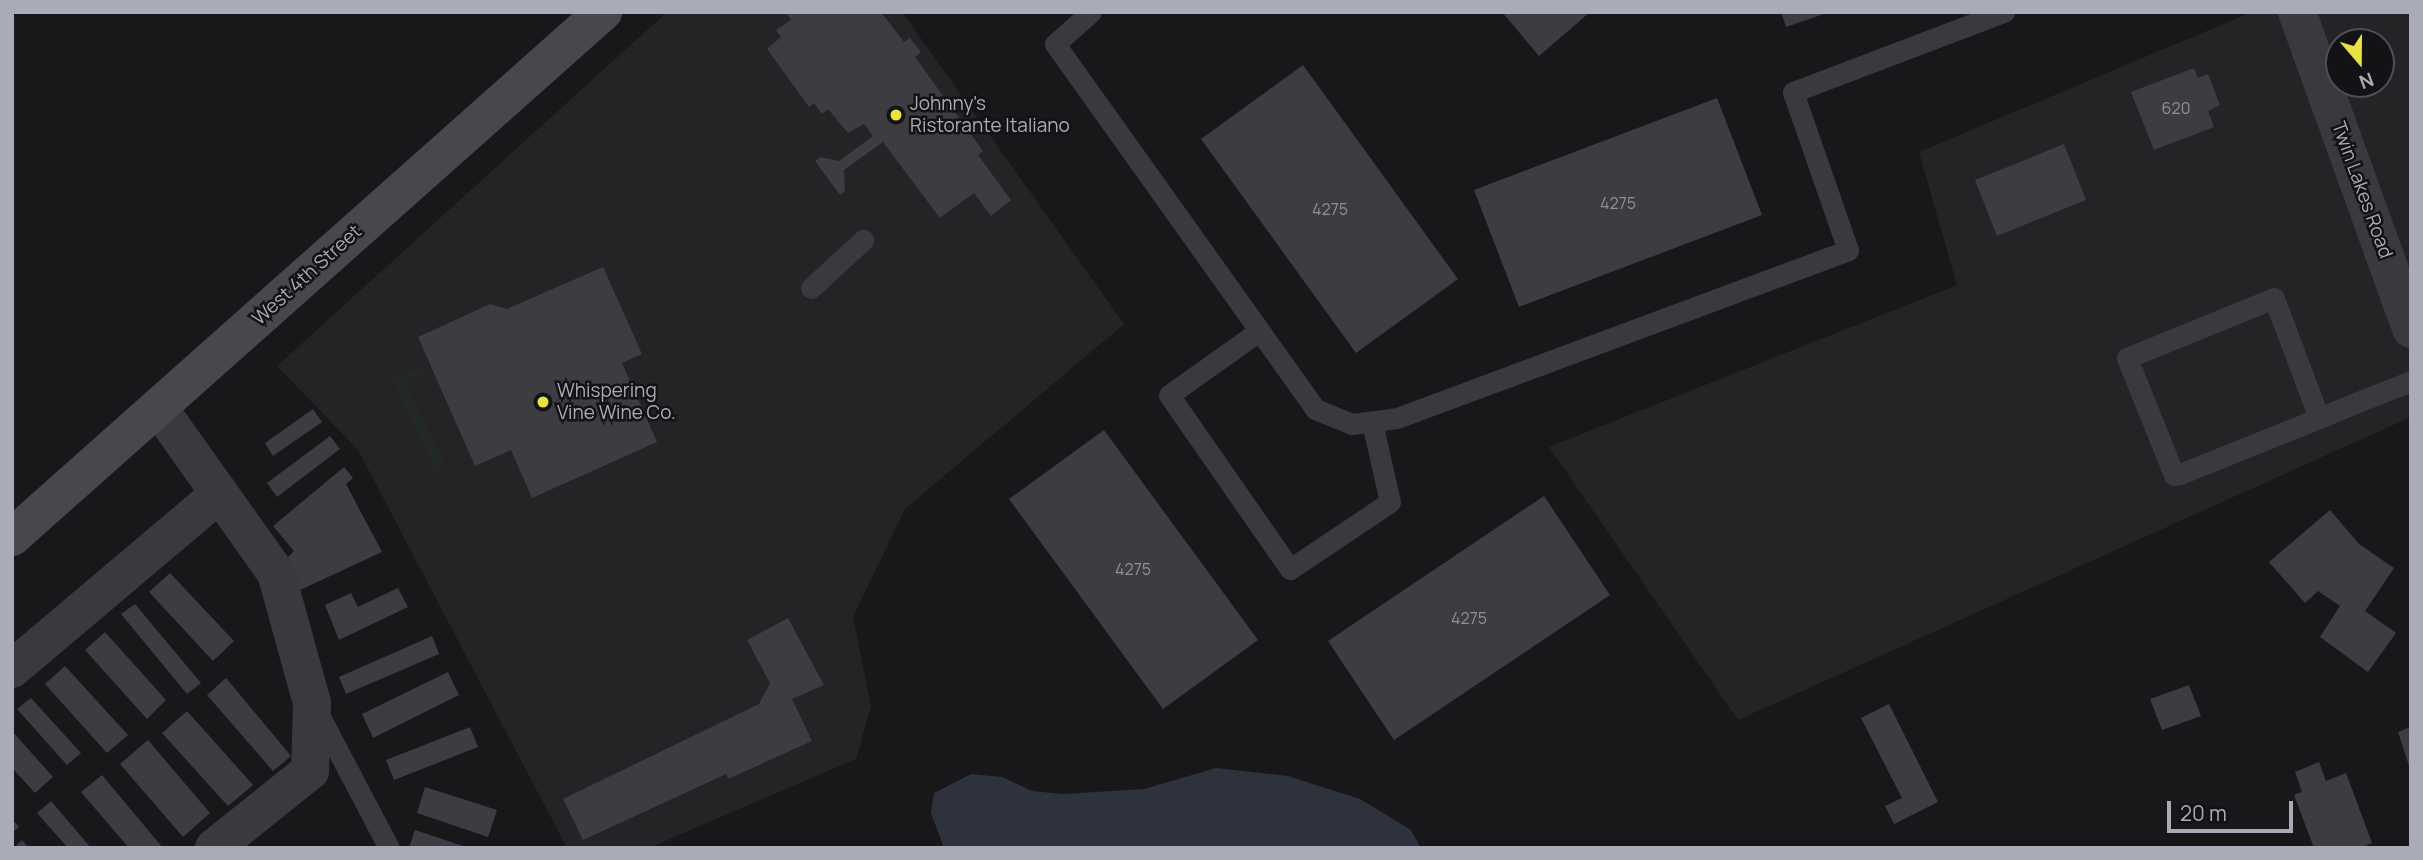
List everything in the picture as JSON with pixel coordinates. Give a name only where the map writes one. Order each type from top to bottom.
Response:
[{"type":"main road","name":"West 4th Street","points":[[12,537],[603,12]]},
{"type":"street","name":"Twin Lakes Road","points":[[2297,12],[2411,329]]},
{"type":"street","points":[[158,407],[276,573],[312,704],[310,771],[214,848]]},
{"type":"street","points":[[12,669],[220,493]]},
{"type":"lane","points":[[1091,12],[1055,44],[1315,409],[1352,424],[1397,418],[1848,250],[1793,92],[2004,12]]},
{"type":"lane","points":[[811,288],[863,240]]},
{"type":"lane","points":[[2319,418],[2274,298],[2127,358],[2175,475],[2319,418],[2411,381]]},
{"type":"lane","points":[[1259,331],[1169,395],[1290,569],[1390,502],[1372,422]]},
{"type":"lane","points":[[312,704],[389,841],[389,848]]},
{"type":"shaded area","points":[[667,12],[902,12],[1124,324],[905,509],[853,617],[871,706],[856,759],[649,848],[567,848],[358,450],[277,366]]},
{"type":"shaded area","points":[[2252,12],[2411,12],[2411,417],[1738,720],[1549,447],[1957,285],[1919,152]]},
{"type":"shaded area","points":[[420,367],[424,373],[405,383],[446,467],[436,471],[392,380]]},
{"type":"shaded area","points":[[1216,768],[1288,776],[1360,799],[1411,830],[1421,848],[944,848],[931,813],[934,793],[971,774],[1002,777],[1032,791],[1063,794],[1144,789]]},
{"type":"building","name":"Johnny's Ristorante Italiano","points":[[786,12],[881,12],[904,42],[910,38],[921,52],[915,57],[983,151],[978,155],[1011,200],[991,216],[974,193],[940,218],[883,142],[844,170],[845,191],[840,195],[815,161],[820,157],[839,161],[873,136],[864,124],[848,133],[828,109],[822,114],[814,103],[809,107],[767,49],[781,37],[776,30],[791,20]]},
{"type":"building","points":[[1502,12],[1590,12],[1539,56]]},
{"type":"building","points":[[1781,12],[1827,12],[1827,13],[1786,27]]},
{"type":"building","points":[[1303,65],[1458,279],[1356,353],[1201,139]]},
{"type":"building","points":[[2194,68],[2198,78],[2208,74],[2220,105],[2208,111],[2214,127],[2154,150],[2131,92]]},
{"type":"building","points":[[1717,98],[1762,215],[1519,307],[1474,190]]},
{"type":"building","points":[[2064,144],[2086,200],[1997,236],[1975,180]]},
{"type":"building","name":"Whispering Vine Wine Co.","points":[[603,267],[642,354],[622,363],[657,442],[532,498],[511,450],[475,466],[418,337],[490,304],[507,309]]},
{"type":"building","points":[[313,409],[322,422],[273,456],[265,443]]},
{"type":"building","points":[[1104,430],[1258,640],[1163,709],[1009,499]]},
{"type":"building","points":[[330,436],[340,449],[277,497],[267,483]]},
{"type":"building","points":[[344,467],[353,478],[346,484],[382,552],[300,590],[286,559],[294,551],[273,526]]},
{"type":"building","points":[[1544,496],[1610,595],[1394,740],[1328,641]]},
{"type":"building","points":[[2330,510],[2359,544],[2394,568],[2365,611],[2396,633],[2368,672],[2320,637],[2340,606],[2318,591],[2305,603],[2269,562]]},
{"type":"building","points":[[170,573],[234,641],[213,661],[149,592]]},
{"type":"building","points":[[398,588],[408,607],[339,640],[325,605],[351,593],[358,607]]},
{"type":"building","points":[[135,604],[201,683],[187,694],[121,614]]},
{"type":"building","points":[[788,618],[824,685],[792,699],[812,741],[728,779],[726,774],[583,840],[563,799],[759,704],[770,683],[747,640]]},
{"type":"building","points":[[105,632],[166,700],[147,719],[85,650]]},
{"type":"building","points":[[432,636],[439,654],[346,694],[339,677]]},
{"type":"building","points":[[65,666],[128,735],[107,753],[45,684]]},
{"type":"building","points":[[448,672],[459,695],[373,738],[362,714]]},
{"type":"building","points":[[226,678],[291,756],[273,771],[207,695]]},
{"type":"building","points":[[2189,685],[2201,716],[2162,730],[2150,699]]},
{"type":"building","points":[[31,698],[81,753],[67,765],[17,709]]},
{"type":"building","points":[[1889,704],[1938,802],[1894,824],[1885,806],[1902,798],[1861,718]]},
{"type":"building","points":[[187,711],[253,785],[228,806],[162,733]]},
{"type":"building","points":[[470,727],[478,747],[394,780],[386,760]]},
{"type":"building","points":[[2411,727],[2411,769],[2410,769],[2398,732]]},
{"type":"building","points":[[12,731],[53,777],[35,793],[12,768]]},
{"type":"building","points":[[148,740],[210,813],[183,837],[120,764]]},
{"type":"building","points":[[2319,762],[2326,781],[2346,773],[2372,843],[2360,848],[2314,848],[2294,795],[2302,792],[2295,772]]},
{"type":"building","points":[[102,775],[163,848],[129,848],[81,792]]},
{"type":"building","points":[[425,787],[497,810],[488,837],[417,813]]},
{"type":"building","points":[[51,801],[91,848],[68,848],[37,813]]},
{"type":"building","points":[[12,819],[19,827],[12,833]]},
{"type":"building","points":[[415,830],[466,847],[466,848],[409,848]]},
{"type":"building","points":[[22,840],[29,848],[14,848]]},
{"type":"place","name":"Johnny's Ristorante Italiano","points":[[896,115]]},
{"type":"place","name":"Whispering Vine Wine Co.","points":[[543,402]]}]
